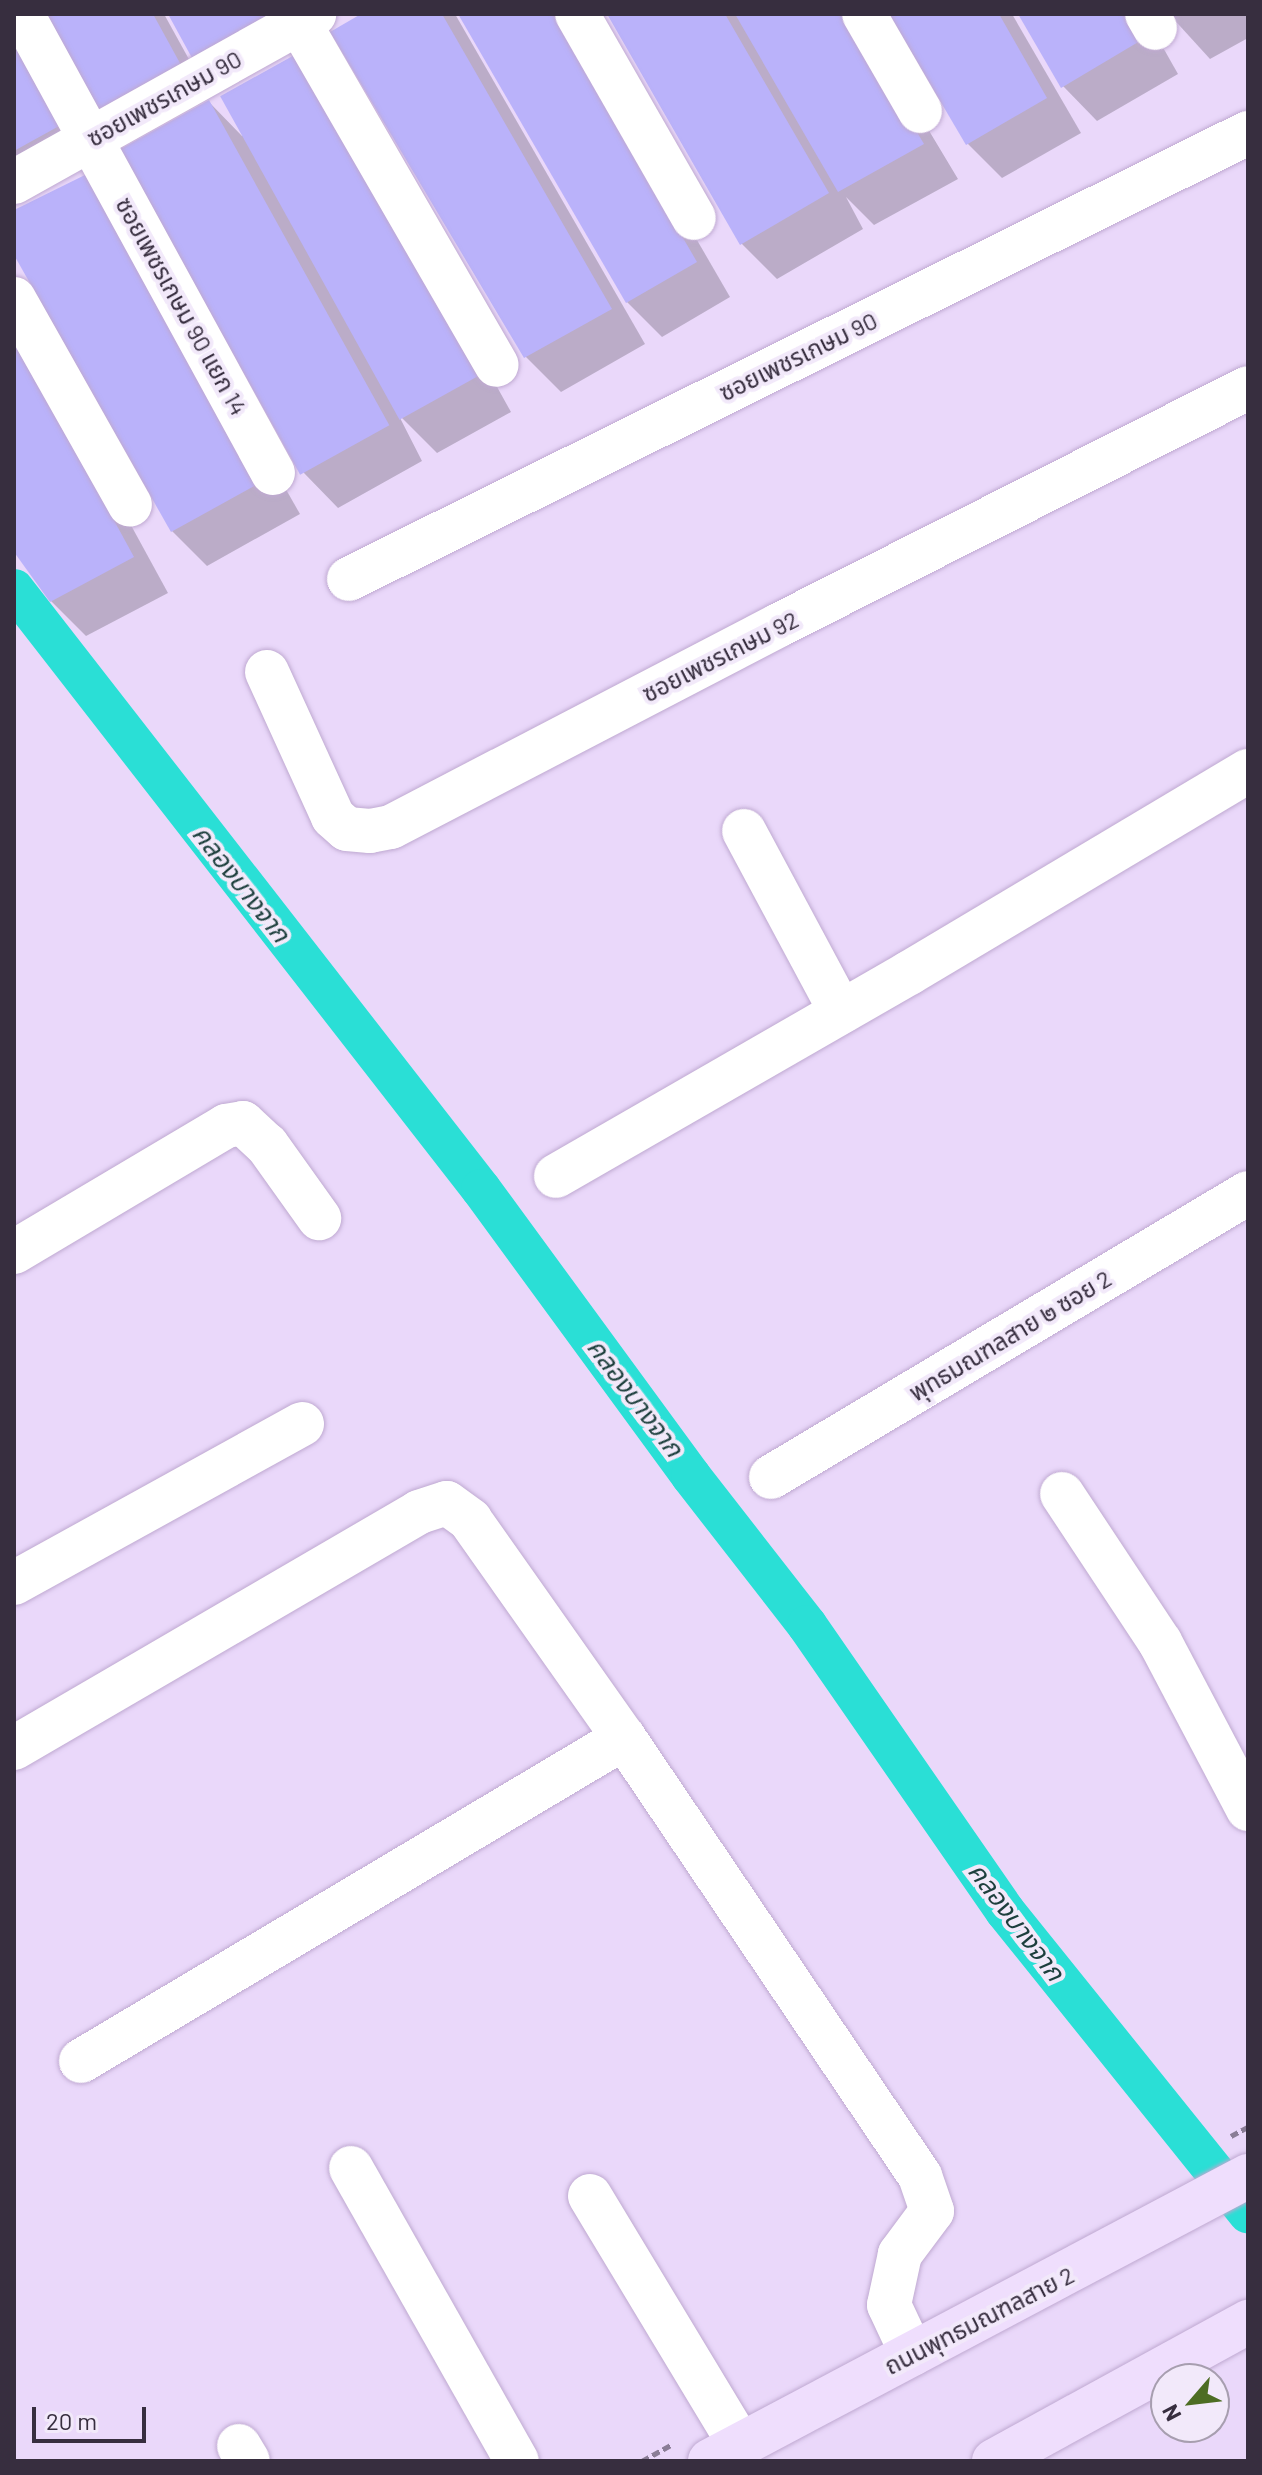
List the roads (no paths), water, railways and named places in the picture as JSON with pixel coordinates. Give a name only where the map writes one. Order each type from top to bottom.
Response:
[{"type":"main road","name":"ถนนพุทธมณฑลสาย 2","points":[[725,2453],[1248,2176]]},
{"type":"main road","points":[[994,2461],[1248,2322]]},
{"type":"street","name":"ซอยเพชรเกษม 90 แยก 14","points":[[22,14],[273,473]]},
{"type":"street","points":[[577,14],[694,218]]},
{"type":"street","points":[[864,14],[920,111]]},
{"type":"street","name":"ซอยเพชรเกษม 90","points":[[14,182],[302,17]]},
{"type":"street","points":[[302,17],[497,365]]},
{"type":"street","name":"ซอยเพชรเกษม 90","points":[[349,579],[1248,133]]},
{"type":"street","points":[[14,299],[130,505]]},
{"type":"street","name":"ซอยเพชรเกษม 92","points":[[267,672],[333,817],[347,829],[370,831],[391,827],[779,625],[1248,388]]},
{"type":"street","points":[[556,1176],[841,1012],[1248,771]]},
{"type":"street","points":[[744,831],[841,1012]]},
{"type":"street","points":[[14,1252],[226,1126],[243,1123],[267,1145],[319,1218]]},
{"type":"street","name":"พุทธมณฑลสาย ๒ ซอย 2","points":[[771,1477],[1248,1193]]},
{"type":"street","points":[[14,1583],[302,1424]]},
{"type":"street","points":[[1062,1494],[1160,1642],[1248,1809]]},
{"type":"street","points":[[14,1748],[419,1512],[447,1503],[470,1520],[624,1738],[920,2176],[932,2211],[900,2254],[889,2305],[912,2354]]},
{"type":"street","points":[[81,2061],[624,1738]]},
{"type":"street","points":[[351,2168],[517,2461]]},
{"type":"street","points":[[590,2196],[725,2453]]},
{"type":"waterway","name":"คลองบางจาก","points":[[14,589],[481,1189],[691,1476],[807,1625],[1005,1911],[1248,2213]]}]
